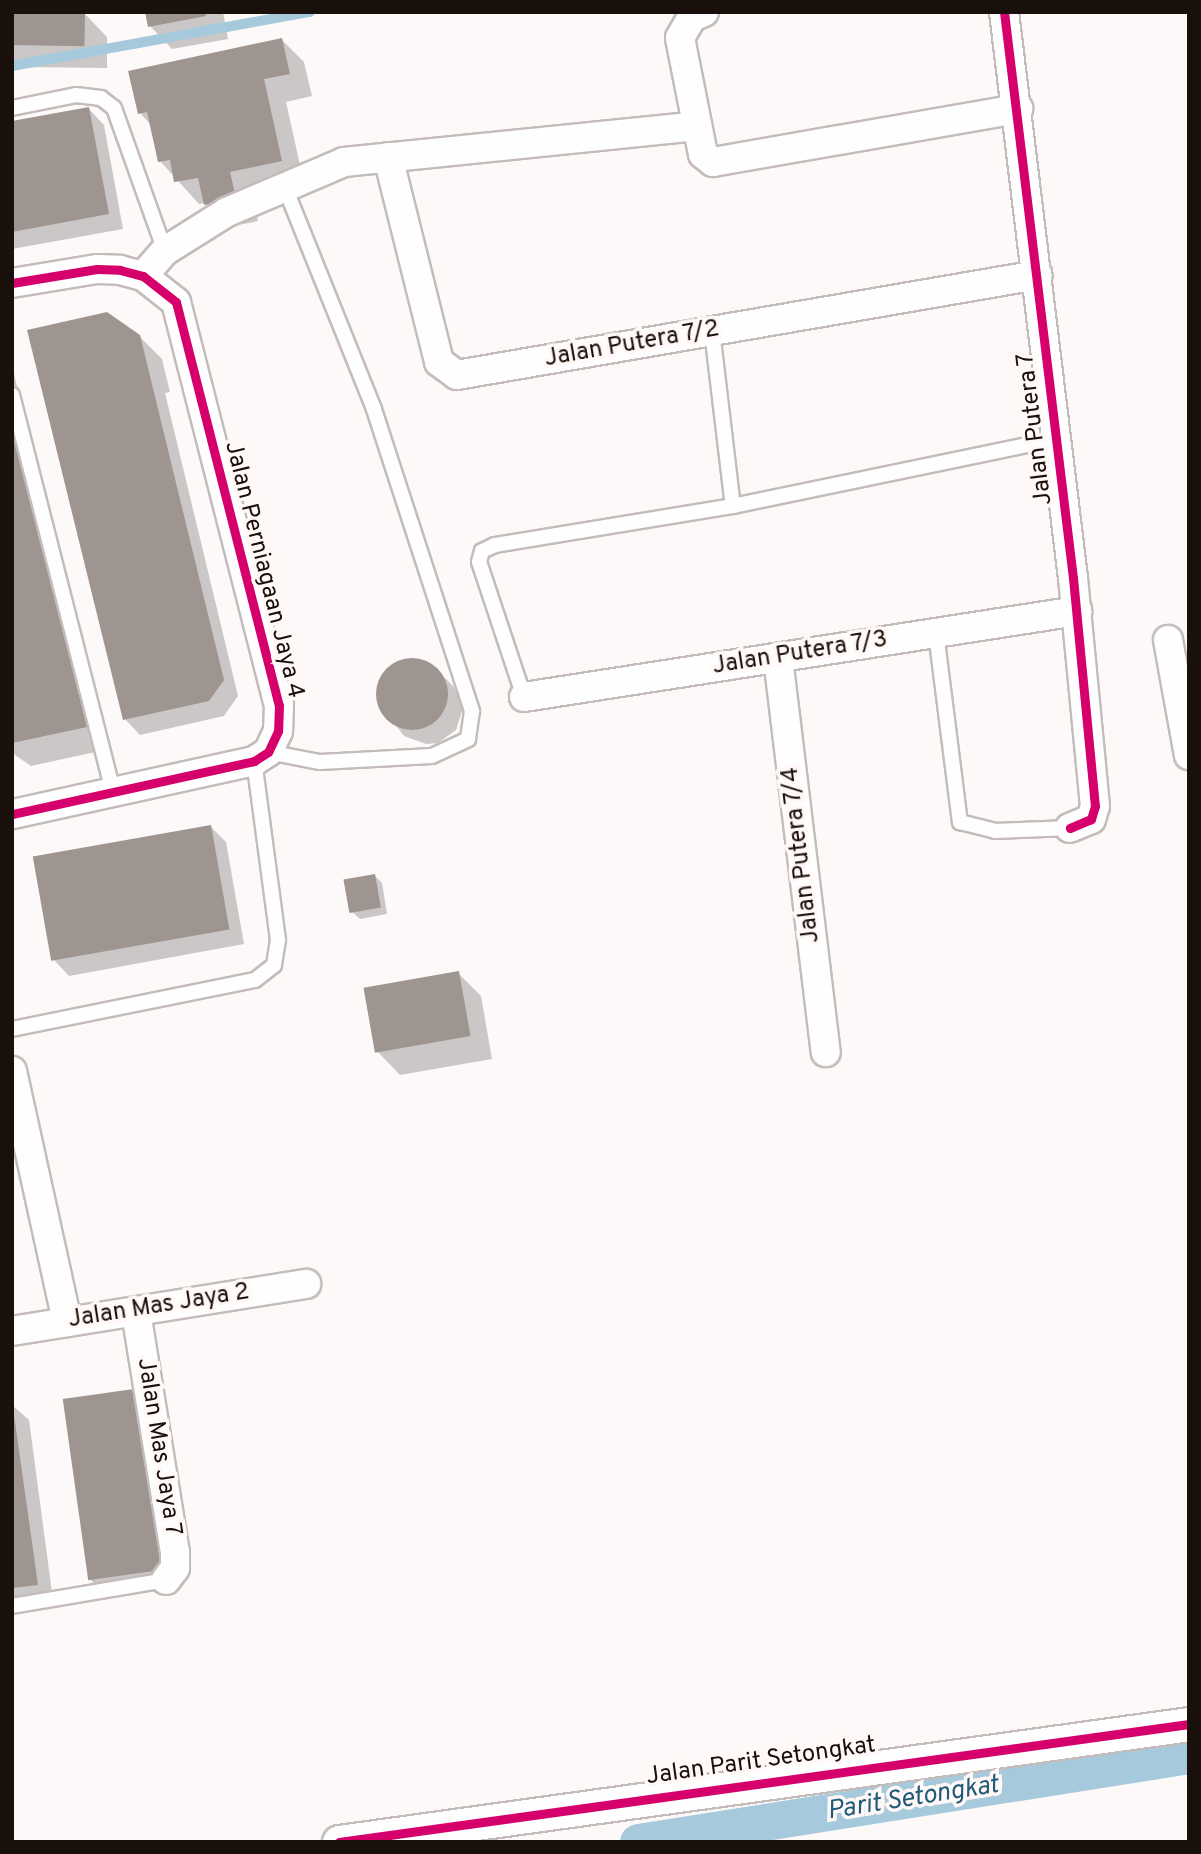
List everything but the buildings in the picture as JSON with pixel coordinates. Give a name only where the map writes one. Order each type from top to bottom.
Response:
[{"type":"street","points":[[704,12],[692,17],[680,38],[703,154],[713,162],[733,161],[1018,109]]},
{"type":"street","name":"Jalan Putera 7","points":[[1004,12],[1018,109],[1077,611],[1095,806],[1091,819],[1070,828]]},
{"type":"street","points":[[12,283],[97,269],[143,276],[166,251],[227,212],[344,162],[697,126]]},
{"type":"street","name":"Jalan Putera 7/2","points":[[388,158],[439,362],[447,372],[469,375],[1037,275]]},
{"type":"street","name":"Jalan Perniagaan Jaya 4","points":[[143,276],[176,302],[279,705],[278,731],[261,756]]},
{"type":"street","name":"Jalan Putera 7/3","points":[[524,697],[1077,611]]},
{"type":"street","points":[[1168,640],[1189,754]]},
{"type":"street","name":"Jalan Putera 7/4","points":[[778,658],[826,1052]]},
{"type":"street","points":[[12,814],[114,795],[261,756]]},
{"type":"street","points":[[12,1071],[20,1149],[67,1322]]},
{"type":"street","name":"Jalan Mas Jaya 2","points":[[12,1331],[306,1284]]},
{"type":"street","name":"Jalan Mas Jaya 7","points":[[136,1312],[175,1552],[175,1568],[166,1580]]},
{"type":"street","name":"Jalan Parit Setongkat","points":[[339,1842],[449,1833],[1189,1724]]},
{"type":"lane","points":[[12,108],[76,95],[101,98],[114,108],[166,251]]},
{"type":"lane","points":[[12,1029],[256,980],[274,965],[278,940],[261,756],[320,762],[432,756],[468,739],[472,711],[374,409],[284,186]]},
{"type":"lane","points":[[712,331],[733,506]]},
{"type":"lane","points":[[12,395],[114,795]]},
{"type":"lane","points":[[524,697],[482,577],[479,562],[482,551],[495,545],[733,506],[1057,439]]},
{"type":"lane","points":[[936,633],[960,822],[995,831],[1070,828]]},
{"type":"lane","points":[[12,1606],[166,1580]]},
{"type":"waterway","points":[[12,66],[310,12]]},
{"type":"waterway","name":"Parit Setongkat","points":[[638,1842],[1189,1755]]},
{"type":"cycle path","points":[[1004,12],[1073,578],[1095,806],[1091,819],[1070,828]]},
{"type":"cycle path","points":[[12,283],[97,269],[120,270],[143,276],[176,302],[279,705],[278,731],[268,752],[254,761],[12,814]]},
{"type":"cycle path","points":[[339,1842],[1189,1724]]}]
